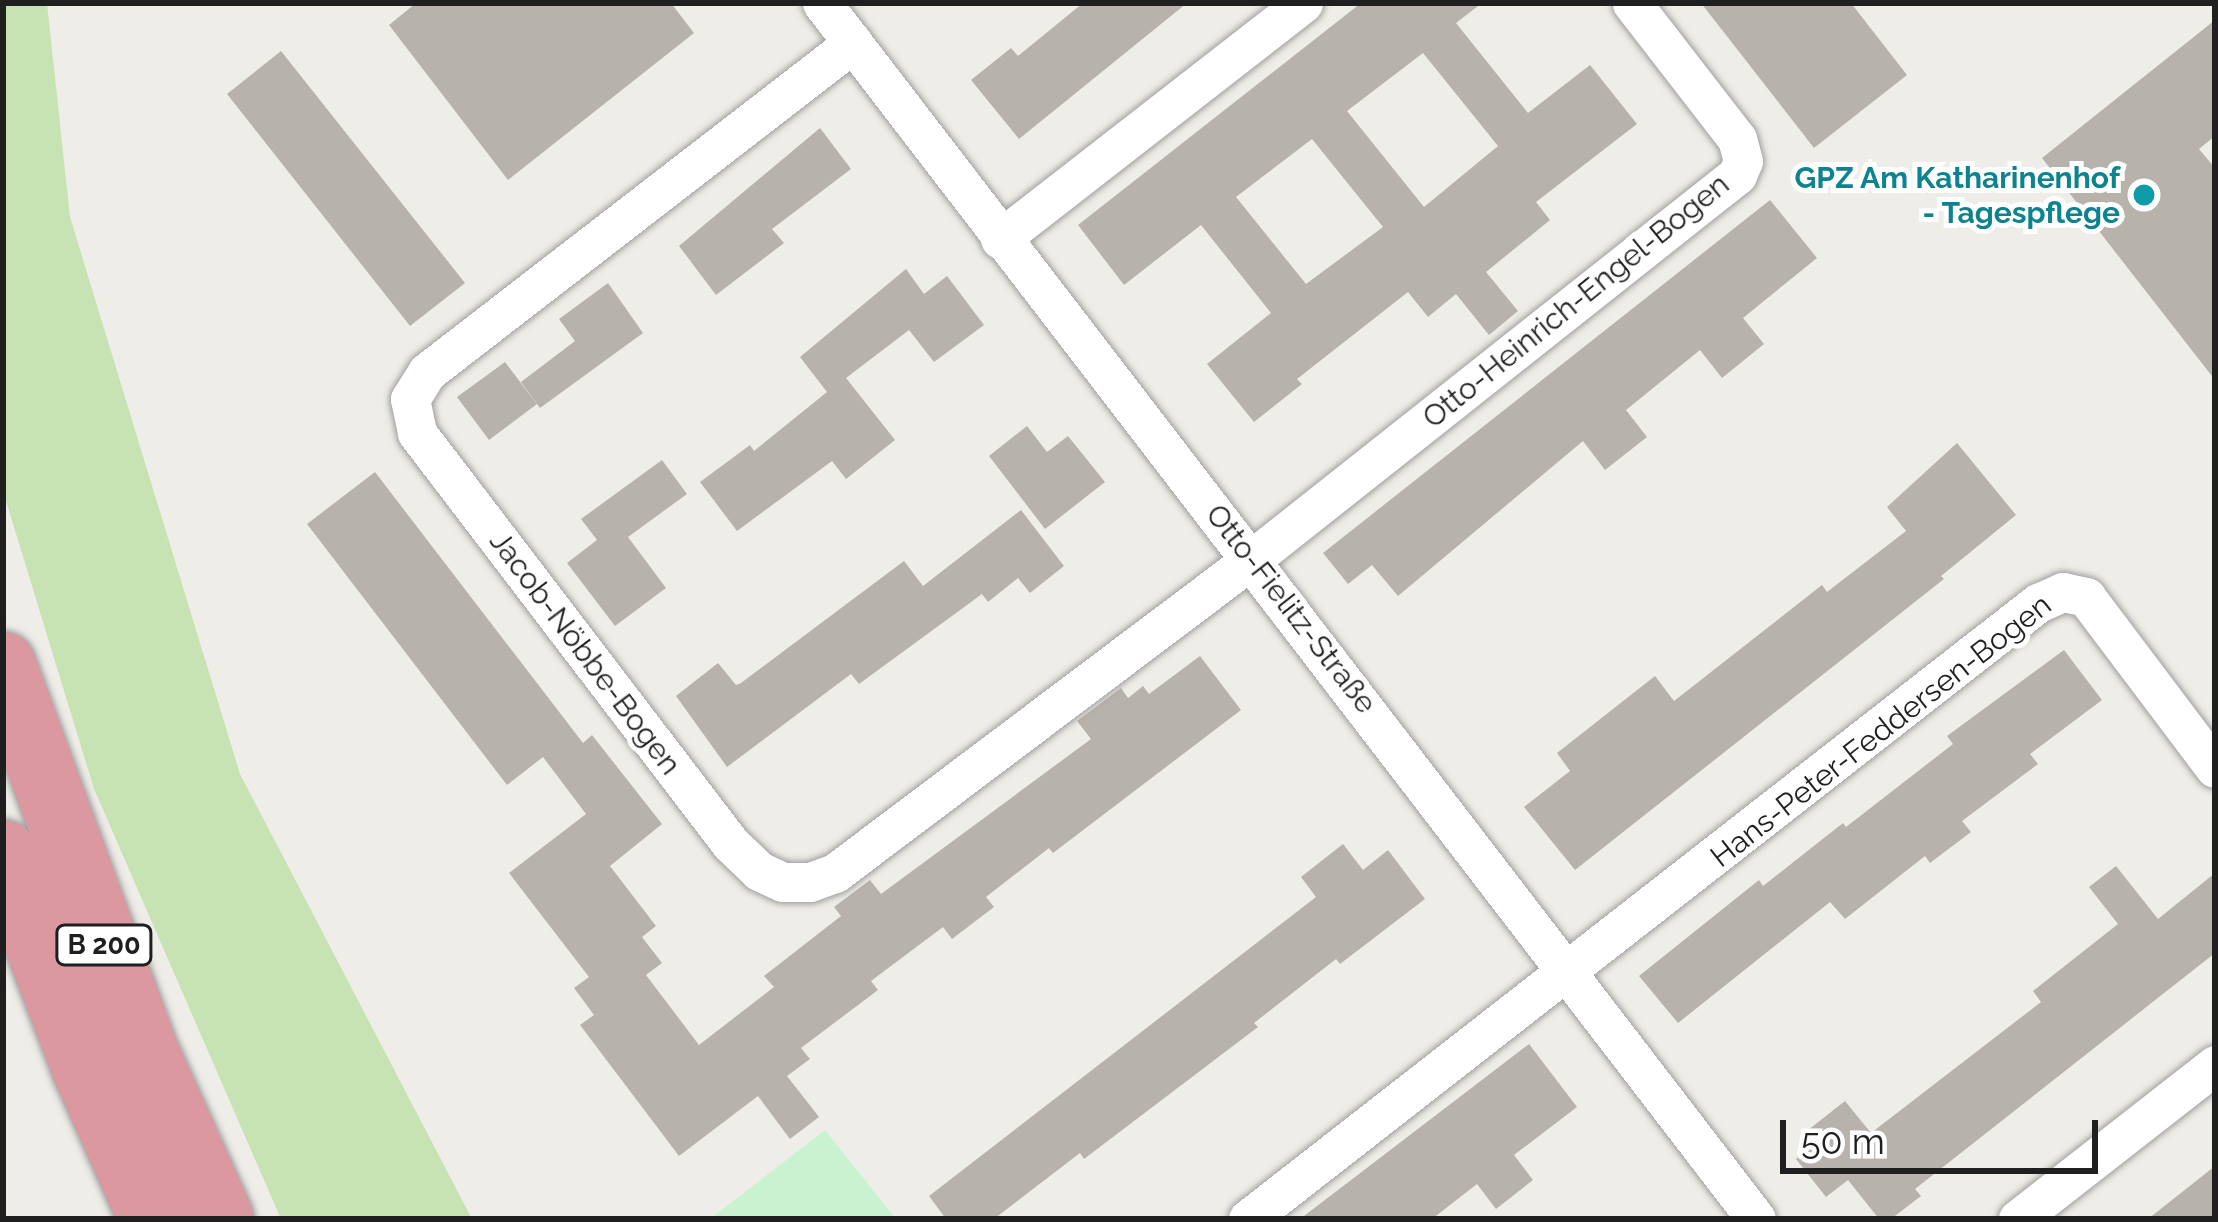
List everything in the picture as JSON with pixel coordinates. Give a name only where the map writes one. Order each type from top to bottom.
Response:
[{"type":"highway","name":"B 200","points":[[3,665],[53,815],[145,1051],[221,1219]]},
{"type":"highway","name":"B 200","points":[[3,854],[86,1070],[152,1219]]},
{"type":"street","name":"Otto-Fielitz-Straße","points":[[822,3],[1756,1219]]},
{"type":"street","points":[[1000,239],[1303,3]]},
{"type":"street","name":"Otto-Heinrich-Engel-Bogen","points":[[1252,559],[1737,175],[1743,160],[1737,139],[1631,3]]},
{"type":"street","name":"Jacob-Nöbbe-Bogen","points":[[854,43],[427,372],[410,399],[417,433],[730,843],[759,871],[783,882],[835,873],[1252,559]]},
{"type":"street","name":"Hans-Peter-Feddersen-Bogen","points":[[1248,1219],[1570,973],[2038,602],[2063,592],[2086,597],[2215,768]]},
{"type":"street","points":[[2018,1219],[2215,1066]]},
{"type":"green space","points":[[3,3],[47,3],[70,217],[240,774],[472,1219],[281,1219],[94,789],[3,491]]},
{"type":"green space","points":[[825,1130],[896,1219],[710,1219]]},
{"type":"building","points":[[416,3],[671,3],[694,33],[508,180],[389,25]]},
{"type":"building","points":[[1083,3],[1187,3],[1019,139],[971,80],[1011,48],[1018,56]]},
{"type":"building","points":[[1361,3],[1482,3],[1456,23],[1528,113],[1590,65],[1637,124],[1536,202],[1550,220],[1486,272],[1518,311],[1489,335],[1456,294],[1428,317],[1408,292],[1297,379],[1302,384],[1254,422],[1207,364],[1271,313],[1201,225],[1124,285],[1078,225]],"holes":[[[1423,53],[1498,146],[1424,207],[1347,111]],[[1312,139],[1383,227],[1306,284],[1236,197]]]},
{"type":"building","points":[[1701,3],[1851,3],[1907,75],[1814,148]]},
{"type":"building","name":"GPZ Am Katharinenhof - Tagespflege","points":[[2215,20],[2215,136],[2199,149],[2215,168],[2215,380],[2042,158]]},
{"type":"building","points":[[281,51],[465,283],[410,326],[227,94]]},
{"type":"building","points":[[820,128],[851,169],[772,229],[784,243],[716,295],[679,246]]},
{"type":"building","points":[[1770,200],[1817,258],[1743,318],[1764,344],[1722,378],[1700,350],[1626,410],[1647,437],[1605,470],[1583,441],[1398,596],[1372,565],[1348,584],[1323,553]]},
{"type":"building","points":[[906,269],[924,294],[947,276],[984,325],[934,362],[909,330],[846,378],[895,440],[846,479],[832,461],[737,531],[700,482],[750,445],[754,451],[827,392],[800,357]]},
{"type":"building","points":[[608,283],[643,333],[540,408],[521,382],[575,341],[559,319]]},
{"type":"building","points":[[505,362],[537,404],[489,440],[457,397]]},
{"type":"building","points":[[1027,426],[1047,452],[1068,436],[1105,482],[1045,529],[989,456]]},
{"type":"building","points":[[1957,443],[2016,515],[1941,576],[1944,579],[1575,870],[1524,807],[1570,771],[1557,753],[1655,676],[1674,701],[1822,585],[1827,592],[1906,531],[1887,507]]},
{"type":"building","points":[[662,460],[687,494],[628,537],[666,588],[615,626],[567,563],[597,540],[581,519]]},
{"type":"building","points":[[375,472],[583,743],[592,735],[662,824],[610,866],[656,926],[642,937],[662,963],[646,975],[699,1045],[774,987],[764,976],[841,916],[834,907],[870,880],[881,894],[1091,739],[1077,721],[1121,688],[1128,698],[1143,686],[1149,694],[1200,656],[1241,710],[1053,853],[1049,848],[986,897],[994,907],[952,939],[943,927],[871,981],[878,990],[801,1048],[810,1059],[787,1076],[819,1117],[790,1139],[758,1096],[679,1156],[580,1025],[594,1015],[574,988],[589,977],[509,873],[586,814],[543,757],[507,785],[307,524]]},
{"type":"building","points":[[1021,510],[1064,566],[1030,593],[1018,578],[988,602],[982,594],[859,684],[851,674],[727,767],[676,696],[718,663],[736,685],[741,683],[904,561],[923,586]]},
{"type":"building","points":[[2064,650],[2102,700],[2030,754],[2038,764],[1962,821],[1971,832],[1930,863],[1925,856],[1845,919],[1830,902],[1678,1023],[1639,976],[1759,880],[1763,886],[1843,823],[1846,827],[1953,744],[1947,736]]},
{"type":"building","points":[[1343,844],[1363,870],[1388,850],[1425,899],[1340,964],[1336,959],[1254,1023],[1258,1027],[1084,1159],[1080,1153],[994,1219],[946,1219],[929,1196],[1316,897],[1301,877]]},
{"type":"building","points":[[2116,866],[2158,919],[2215,873],[2215,953],[1915,1189],[1921,1196],[1891,1219],[1879,1219],[1848,1180],[1826,1197],[1796,1159],[1818,1142],[1808,1130],[1845,1101],[1871,1133],[2041,1002],[2033,991],[2118,924],[2089,887]]},
{"type":"building","points":[[1529,1044],[1577,1107],[1514,1155],[1533,1180],[1496,1209],[1477,1184],[1432,1219],[1300,1219]]},
{"type":"building","points":[[2215,1166],[2215,1219],[2148,1219]]},
{"type":"place","name":"GPZ Am Katharinenhof - Tagespflege","points":[[2144,195]]}]
